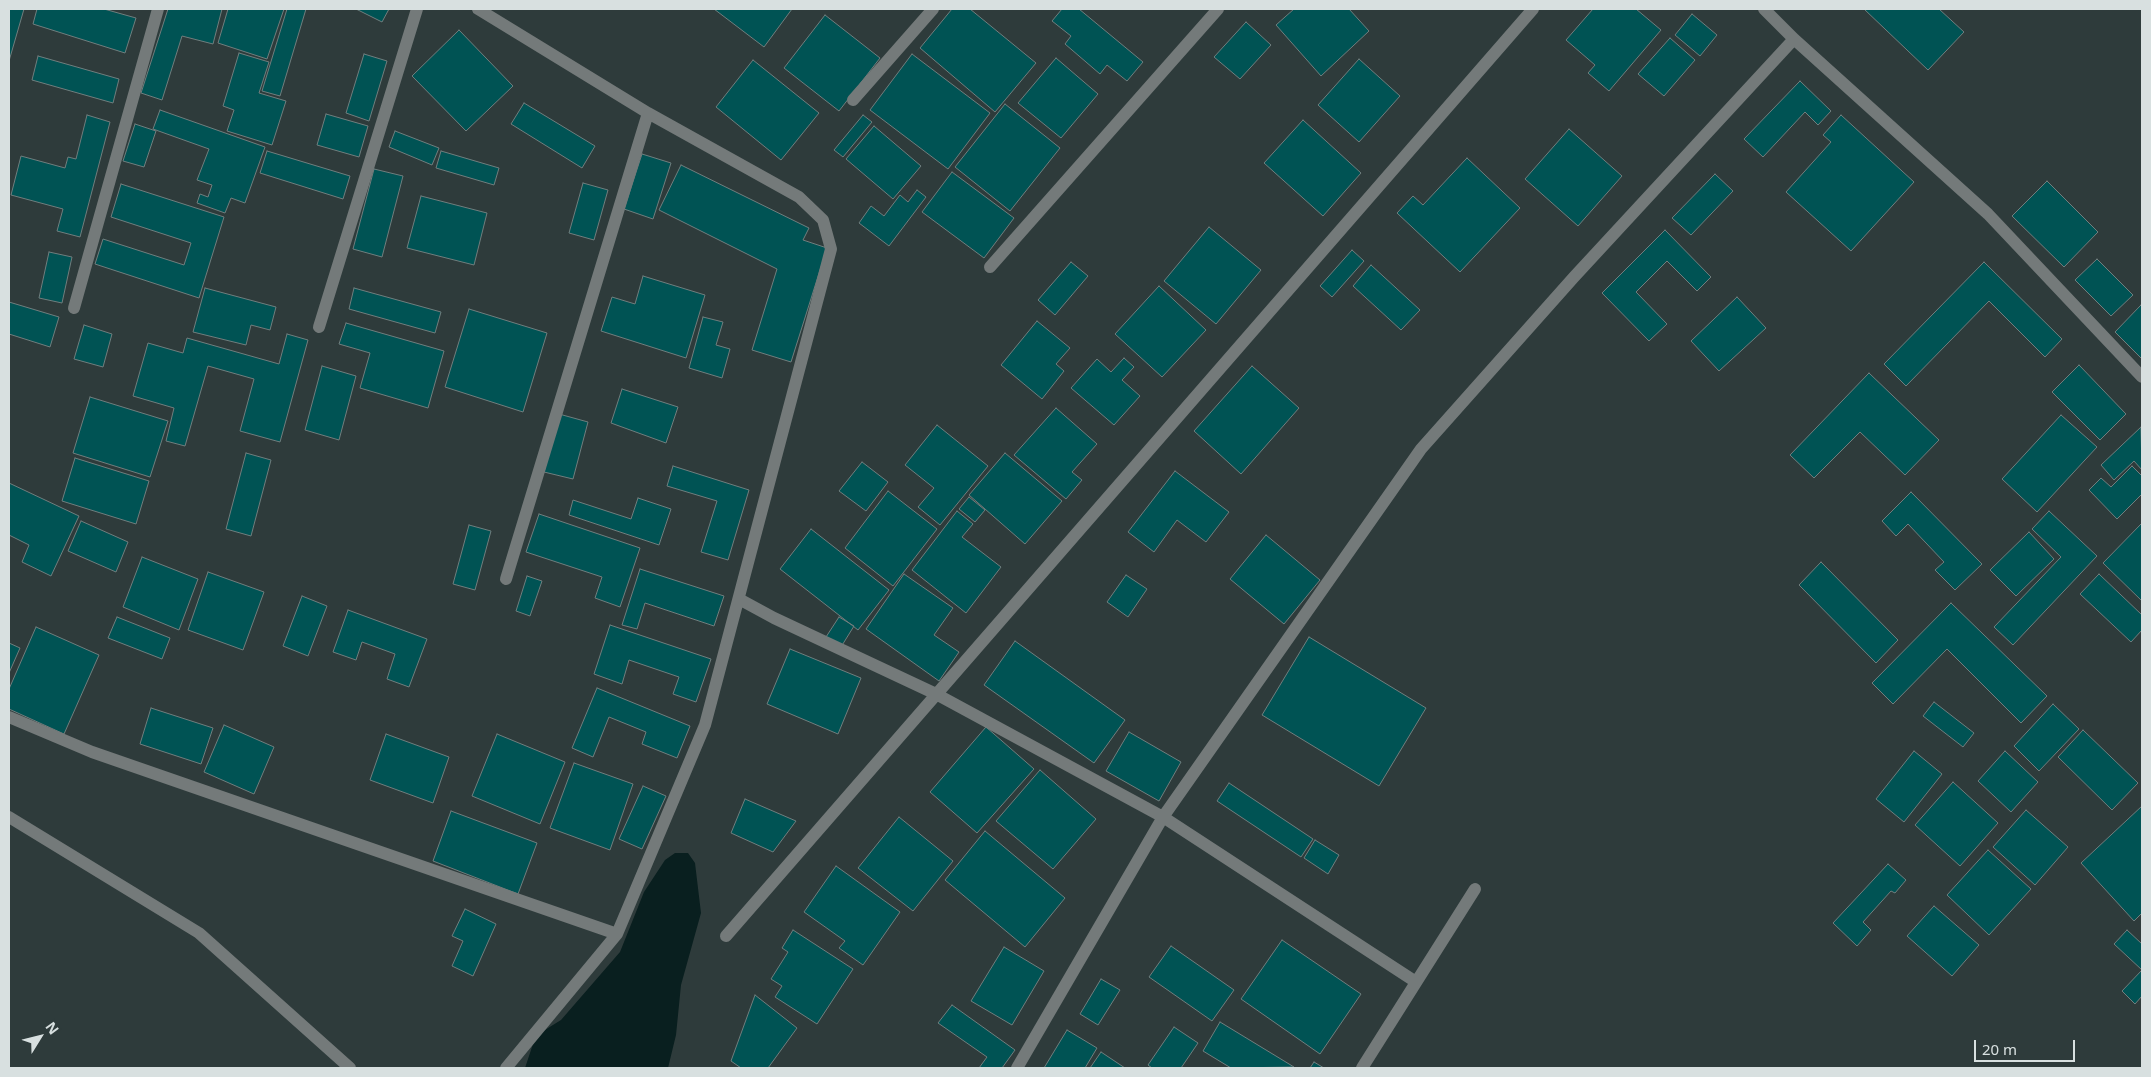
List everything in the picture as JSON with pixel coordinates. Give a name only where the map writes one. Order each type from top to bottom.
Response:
[{"type":"street","points":[[74,308],[158,9]]},
{"type":"street","points":[[319,326],[417,9]]},
{"type":"street","points":[[478,9],[648,113],[798,197],[823,220],[831,249],[704,725],[617,934],[506,1068]]},
{"type":"street","points":[[853,100],[933,9]]},
{"type":"street","points":[[990,267],[1218,9]]},
{"type":"street","points":[[726,936],[1533,9]]},
{"type":"street","points":[[1764,9],[1794,39],[1988,214],[2142,377]]},
{"type":"street","points":[[1017,1068],[1163,817],[1420,449],[1574,276],[1794,39]]},
{"type":"street","points":[[506,580],[648,113]]},
{"type":"street","points":[[739,599],[774,618],[936,694],[1163,817],[1416,982]]},
{"type":"street","points":[[9,717],[92,752],[617,934]]},
{"type":"street","points":[[9,817],[199,933],[350,1068]]},
{"type":"street","points":[[1362,1068],[1475,889]]},
{"type":"water","points":[[675,853],[688,853],[695,863],[701,913],[681,985],[676,1035],[668,1068],[525,1068],[533,1044],[540,1033],[561,1020],[620,952],[644,892],[665,860]]},
{"type":"building","points":[[9,9],[24,9],[9,61]]},
{"type":"building","points":[[37,9],[104,9],[136,18],[125,53],[33,24]]},
{"type":"building","points":[[168,9],[222,9],[213,44],[182,36],[162,100],[141,93]]},
{"type":"building","points":[[228,9],[284,9],[267,59],[218,43]]},
{"type":"building","points":[[287,9],[306,9],[280,96],[262,91]]},
{"type":"building","points":[[356,9],[389,9],[382,22]]},
{"type":"building","points":[[714,9],[792,9],[764,47]]},
{"type":"building","points":[[952,9],[970,9],[1036,63],[995,112],[920,48]]},
{"type":"building","points":[[1062,9],[1079,9],[1143,62],[1127,81],[1107,65],[1100,74],[1065,44],[1071,36],[1052,21]]},
{"type":"building","points":[[1294,9],[1349,9],[1369,31],[1321,76],[1276,25]]},
{"type":"building","points":[[1593,9],[1636,9],[1661,30],[1609,91],[1588,73],[1595,65],[1566,40]]},
{"type":"building","points":[[1864,9],[1939,9],[1964,32],[1928,70]]},
{"type":"building","points":[[1692,14],[1717,35],[1700,56],[1675,35]]},
{"type":"building","points":[[825,15],[880,58],[839,111],[784,68]]},
{"type":"building","points":[[1246,22],[1271,45],[1240,79],[1214,57]]},
{"type":"building","points":[[459,30],[513,86],[466,131],[412,76]]},
{"type":"building","points":[[1670,38],[1695,60],[1664,96],[1638,74]]},
{"type":"building","points":[[239,53],[269,62],[259,93],[286,101],[272,145],[227,131],[234,110],[223,106]]},
{"type":"building","points":[[364,54],[387,61],[369,121],[346,113]]},
{"type":"building","points":[[912,54],[990,113],[948,169],[870,110]]},
{"type":"building","points":[[38,56],[119,79],[113,103],[32,80]]},
{"type":"building","points":[[1056,58],[1098,94],[1061,138],[1018,103]]},
{"type":"building","points":[[1359,59],[1400,96],[1359,142],[1318,105]]},
{"type":"building","points":[[753,60],[819,113],[781,160],[716,107]]},
{"type":"building","points":[[1800,81],[1831,111],[1818,125],[1805,112],[1763,157],[1744,139]]},
{"type":"building","points":[[524,103],[595,146],[582,168],[511,124]]},
{"type":"building","points":[[1005,104],[1060,148],[1010,211],[955,167]]},
{"type":"building","points":[[160,110],[265,147],[245,203],[231,198],[225,213],[197,203],[200,194],[208,197],[212,185],[197,180],[209,149],[153,129]]},
{"type":"building","points":[[326,114],[368,126],[359,157],[317,145]]},
{"type":"building","points":[[87,115],[110,122],[80,237],[57,231],[63,209],[11,195],[21,156],[65,168],[68,157],[76,159]]},
{"type":"building","points":[[863,115],[872,122],[843,157],[834,150]]},
{"type":"building","points":[[1841,115],[1914,182],[1851,251],[1786,192],[1831,142],[1823,135]]},
{"type":"building","points":[[1303,120],[1361,173],[1323,216],[1264,163]]},
{"type":"building","points":[[135,124],[156,131],[144,167],[123,161]]},
{"type":"building","points":[[874,126],[921,166],[893,199],[846,159]]},
{"type":"building","points":[[1569,129],[1622,176],[1578,226],[1525,179]]},
{"type":"building","points":[[395,131],[439,148],[432,165],[389,147]]},
{"type":"building","points":[[267,151],[350,176],[343,199],[260,173]]},
{"type":"building","points":[[441,151],[499,168],[494,185],[436,168]]},
{"type":"building","points":[[642,154],[671,163],[653,219],[624,209]]},
{"type":"building","points":[[1467,158],[1520,208],[1460,272],[1397,213],[1413,196],[1423,205]]},
{"type":"building","points":[[681,165],[809,228],[803,240],[827,248],[791,362],[752,350],[777,269],[659,210]]},
{"type":"building","points":[[374,169],[403,176],[382,257],[353,249]]},
{"type":"building","points":[[952,172],[1014,218],[984,258],[922,212]]},
{"type":"building","points":[[1715,174],[1733,191],[1691,235],[1672,218]]},
{"type":"building","points":[[2047,181],[2098,232],[2064,267],[2012,216]]},
{"type":"building","points":[[583,183],[608,190],[594,240],[569,233]]},
{"type":"building","points":[[121,184],[224,217],[199,298],[95,264],[103,239],[184,265],[191,243],[111,217]]},
{"type":"building","points":[[917,190],[926,197],[889,246],[859,223],[871,206],[884,216],[900,195],[908,202]]},
{"type":"building","points":[[421,196],[487,213],[474,265],[407,248]]},
{"type":"building","points":[[1209,227],[1261,270],[1216,324],[1164,281]]},
{"type":"building","points":[[1665,230],[1711,277],[1697,291],[1667,261],[1636,292],[1667,324],[1649,341],[1602,293]]},
{"type":"building","points":[[1352,250],[1364,261],[1332,297],[1320,286]]},
{"type":"building","points":[[49,252],[72,257],[62,303],[39,298]]},
{"type":"building","points":[[2097,259],[2133,295],[2111,316],[2075,280]]},
{"type":"building","points":[[1071,262],[1088,276],[1055,315],[1038,300]]},
{"type":"building","points":[[1984,262],[2062,339],[2045,357],[1989,301],[1906,386],[1884,364]]},
{"type":"building","points":[[1371,265],[1420,310],[1401,330],[1353,286]]},
{"type":"building","points":[[643,276],[705,295],[686,358],[601,331],[612,297],[635,304]]},
{"type":"building","points":[[1159,286],[1206,330],[1162,377],[1115,334]]},
{"type":"building","points":[[205,288],[276,307],[270,330],[251,325],[246,345],[193,332]]},
{"type":"building","points":[[354,288],[441,312],[435,333],[349,309]]},
{"type":"building","points":[[1737,297],[1766,328],[1719,371],[1691,341]]},
{"type":"building","points":[[9,302],[59,317],[50,347],[9,334]]},
{"type":"building","points":[[2142,306],[2142,359],[2115,332]]},
{"type":"building","points":[[469,309],[547,333],[523,412],[445,387]]},
{"type":"building","points":[[703,317],[723,322],[716,345],[730,349],[722,378],[689,368]]},
{"type":"building","points":[[1037,321],[1070,348],[1056,364],[1064,371],[1042,399],[1001,365]]},
{"type":"building","points":[[346,323],[444,351],[428,408],[360,388],[370,353],[339,344]]},
{"type":"building","points":[[84,325],[112,334],[103,367],[74,359]]},
{"type":"building","points":[[287,334],[308,340],[280,442],[240,431],[254,379],[208,366],[185,446],[166,441],[174,408],[133,396],[148,343],[183,353],[187,338],[279,364]]},
{"type":"building","points":[[1124,358],[1134,367],[1122,380],[1140,396],[1114,425],[1071,388],[1097,359],[1111,372]]},
{"type":"building","points":[[2079,365],[2126,414],[2100,440],[2052,392]]},
{"type":"building","points":[[322,366],[356,376],[339,440],[305,430]]},
{"type":"building","points":[[1252,366],[1299,408],[1241,474],[1194,431]]},
{"type":"building","points":[[1869,373],[1939,440],[1905,475],[1860,432],[1814,478],[1790,455]]},
{"type":"building","points":[[622,389],[678,407],[666,443],[611,423]]},
{"type":"building","points":[[90,397],[168,421],[150,477],[73,453]]},
{"type":"building","points":[[1056,408],[1097,444],[1072,472],[1082,480],[1066,499],[1014,455]]},
{"type":"building","points":[[559,414],[588,422],[573,479],[544,472]]},
{"type":"building","points":[[2061,415],[2097,447],[2037,512],[2002,479]]},
{"type":"building","points":[[937,425],[988,466],[940,525],[918,507],[934,488],[905,465]]},
{"type":"building","points":[[2141,427],[2142,470],[2134,461],[2114,480],[2101,465]]},
{"type":"building","points":[[246,453],[271,460],[251,536],[226,529]]},
{"type":"building","points":[[1005,453],[1062,501],[1025,544],[969,495]]},
{"type":"building","points":[[75,458],[149,481],[136,524],[62,501]]},
{"type":"building","points":[[862,462],[888,482],[866,511],[839,491]]},
{"type":"building","points":[[673,466],[749,490],[728,560],[701,552],[717,501],[667,486]]},
{"type":"building","points":[[2132,466],[2142,476],[2142,494],[2117,519],[2089,490],[2101,478],[2111,487]]},
{"type":"building","points":[[1175,471],[1229,512],[1206,542],[1177,520],[1154,552],[1128,532]]},
{"type":"building","points":[[9,483],[79,516],[51,576],[22,562],[29,545],[9,535]]},
{"type":"building","points":[[888,491],[937,529],[893,586],[845,548]]},
{"type":"building","points":[[1911,492],[1982,564],[1955,590],[1935,570],[1944,562],[1908,524],[1896,536],[1882,521]]},
{"type":"building","points":[[969,497],[985,510],[975,522],[959,509]]},
{"type":"building","points":[[638,498],[671,509],[659,545],[569,515],[573,500],[631,519]]},
{"type":"building","points":[[957,511],[973,524],[962,537],[1001,567],[966,613],[912,570]]},
{"type":"building","points":[[2049,511],[2097,556],[2013,645],[1994,627],[2061,557],[2032,529]]},
{"type":"building","points":[[539,514],[640,548],[620,607],[595,598],[602,577],[526,552]]},
{"type":"building","points":[[81,521],[128,542],[116,572],[68,551]]},
{"type":"building","points":[[2142,523],[2142,601],[2103,563]]},
{"type":"building","points":[[469,525],[491,531],[475,590],[453,584]]},
{"type":"building","points":[[811,529],[889,590],[858,630],[780,569]]},
{"type":"building","points":[[2029,532],[2054,559],[2016,596],[1990,570]]},
{"type":"building","points":[[1266,535],[1320,580],[1284,624],[1230,579]]},
{"type":"building","points":[[142,557],[198,579],[179,630],[123,607]]},
{"type":"building","points":[[1821,562],[1898,640],[1876,663],[1799,585]]},
{"type":"building","points":[[640,569],[724,596],[714,626],[645,603],[637,629],[622,625]]},
{"type":"building","points":[[208,572],[264,592],[243,650],[188,630]]},
{"type":"building","points":[[904,574],[953,608],[934,635],[959,652],[939,681],[866,629]]},
{"type":"building","points":[[2099,574],[2142,615],[2142,630],[2131,642],[2080,594]]},
{"type":"building","points":[[1126,575],[1147,589],[1128,617],[1107,602]]},
{"type":"building","points":[[527,576],[542,581],[530,616],[516,611]]},
{"type":"building","points":[[302,596],[327,606],[308,656],[283,646]]},
{"type":"building","points":[[1951,603],[2047,696],[2021,723],[1947,649],[1893,704],[1872,683]]},
{"type":"building","points":[[348,610],[427,639],[409,687],[387,679],[395,654],[362,642],[356,660],[333,652]]},
{"type":"building","points":[[117,617],[170,638],[162,659],[108,638]]},
{"type":"building","points":[[839,617],[854,626],[841,647],[826,637]]},
{"type":"building","points":[[610,625],[711,659],[696,702],[673,694],[679,677],[629,660],[622,684],[594,674]]},
{"type":"building","points":[[36,627],[99,655],[64,734],[9,709],[9,689]]},
{"type":"building","points":[[1309,637],[1426,708],[1379,786],[1262,715]]},
{"type":"building","points":[[1015,641],[1125,720],[1094,763],[984,685]]},
{"type":"building","points":[[9,643],[20,648],[9,673]]},
{"type":"building","points":[[790,649],[861,678],[838,734],[767,704]]},
{"type":"building","points":[[597,688],[690,726],[677,758],[642,744],[646,732],[609,717],[593,757],[572,748]]},
{"type":"building","points":[[1934,702],[1974,733],[1963,747],[1923,716]]},
{"type":"building","points":[[2053,704],[2079,729],[2039,771],[2014,746]]},
{"type":"building","points":[[151,708],[213,728],[201,764],[140,744]]},
{"type":"building","points":[[224,725],[274,747],[254,794],[204,772]]},
{"type":"building","points":[[986,727],[1034,769],[977,833],[930,792]]},
{"type":"building","points":[[2083,730],[2138,783],[2112,810],[2058,757]]},
{"type":"building","points":[[1129,732],[1181,762],[1159,801],[1106,771]]},
{"type":"building","points":[[386,734],[449,757],[433,803],[370,780]]},
{"type":"building","points":[[497,734],[565,762],[540,824],[472,796]]},
{"type":"building","points":[[1914,751],[1942,774],[1904,822],[1876,799]]},
{"type":"building","points":[[2005,751],[2038,782],[2011,812],[1978,781]]},
{"type":"building","points":[[574,763],[633,784],[610,850],[550,828]]},
{"type":"building","points":[[1040,770],[1096,819],[1053,869],[996,821]]},
{"type":"building","points":[[1953,782],[1998,823],[1960,866],[1915,825]]},
{"type":"building","points":[[1229,783],[1313,839],[1301,857],[1217,801]]},
{"type":"building","points":[[643,786],[666,796],[642,849],[619,839]]},
{"type":"building","points":[[745,799],[796,821],[773,852],[731,833]]},
{"type":"building","points":[[2142,806],[2142,913],[2134,921],[2081,863]]},
{"type":"building","points":[[2026,810],[2068,847],[2035,885],[1993,847]]},
{"type":"building","points":[[451,811],[537,843],[518,894],[433,861]]},
{"type":"building","points":[[899,817],[953,861],[913,911],[858,868]]},
{"type":"building","points":[[985,831],[1065,898],[1025,947],[945,880]]},
{"type":"building","points":[[1315,840],[1339,855],[1328,874],[1304,858]]},
{"type":"building","points":[[1988,850],[2031,889],[1989,935],[1947,895]]},
{"type":"building","points":[[1888,864],[1906,880],[1895,893],[1891,891],[1863,922],[1871,930],[1857,946],[1833,923]]},
{"type":"building","points":[[836,866],[900,912],[863,965],[839,948],[845,941],[804,912]]},
{"type":"building","points":[[1934,906],[1979,945],[1952,976],[1907,936]]},
{"type":"building","points":[[465,909],[496,924],[473,976],[452,966],[463,941],[452,936]]},
{"type":"building","points":[[793,930],[853,969],[817,1024],[775,997],[782,986],[771,979],[788,952],[782,948]]},
{"type":"building","points":[[2127,930],[2142,944],[2142,970],[2114,944]]},
{"type":"building","points":[[1282,940],[1361,994],[1320,1054],[1241,999]]},
{"type":"building","points":[[1171,946],[1234,990],[1212,1021],[1149,977]]},
{"type":"building","points":[[1004,947],[1044,971],[1012,1025],[971,1001]]},
{"type":"building","points":[[2142,970],[2142,996],[2135,1004],[2122,991]]},
{"type":"building","points":[[1101,979],[1120,990],[1098,1025],[1080,1014]]},
{"type":"building","points":[[755,995],[797,1028],[768,1068],[741,1068],[731,1061]]},
{"type":"building","points":[[952,1005],[1015,1050],[1002,1068],[979,1068],[987,1057],[938,1023]]},
{"type":"building","points":[[1220,1022],[1294,1067],[1231,1068],[1203,1051]]},
{"type":"building","points":[[1174,1027],[1198,1043],[1181,1068],[1152,1068],[1148,1065]]},
{"type":"building","points":[[1067,1030],[1097,1048],[1085,1068],[1044,1068]]},
{"type":"building","points":[[1101,1052],[1125,1068],[1090,1068]]},
{"type":"building","points":[[1314,1062],[1324,1068],[1310,1068]]}]
